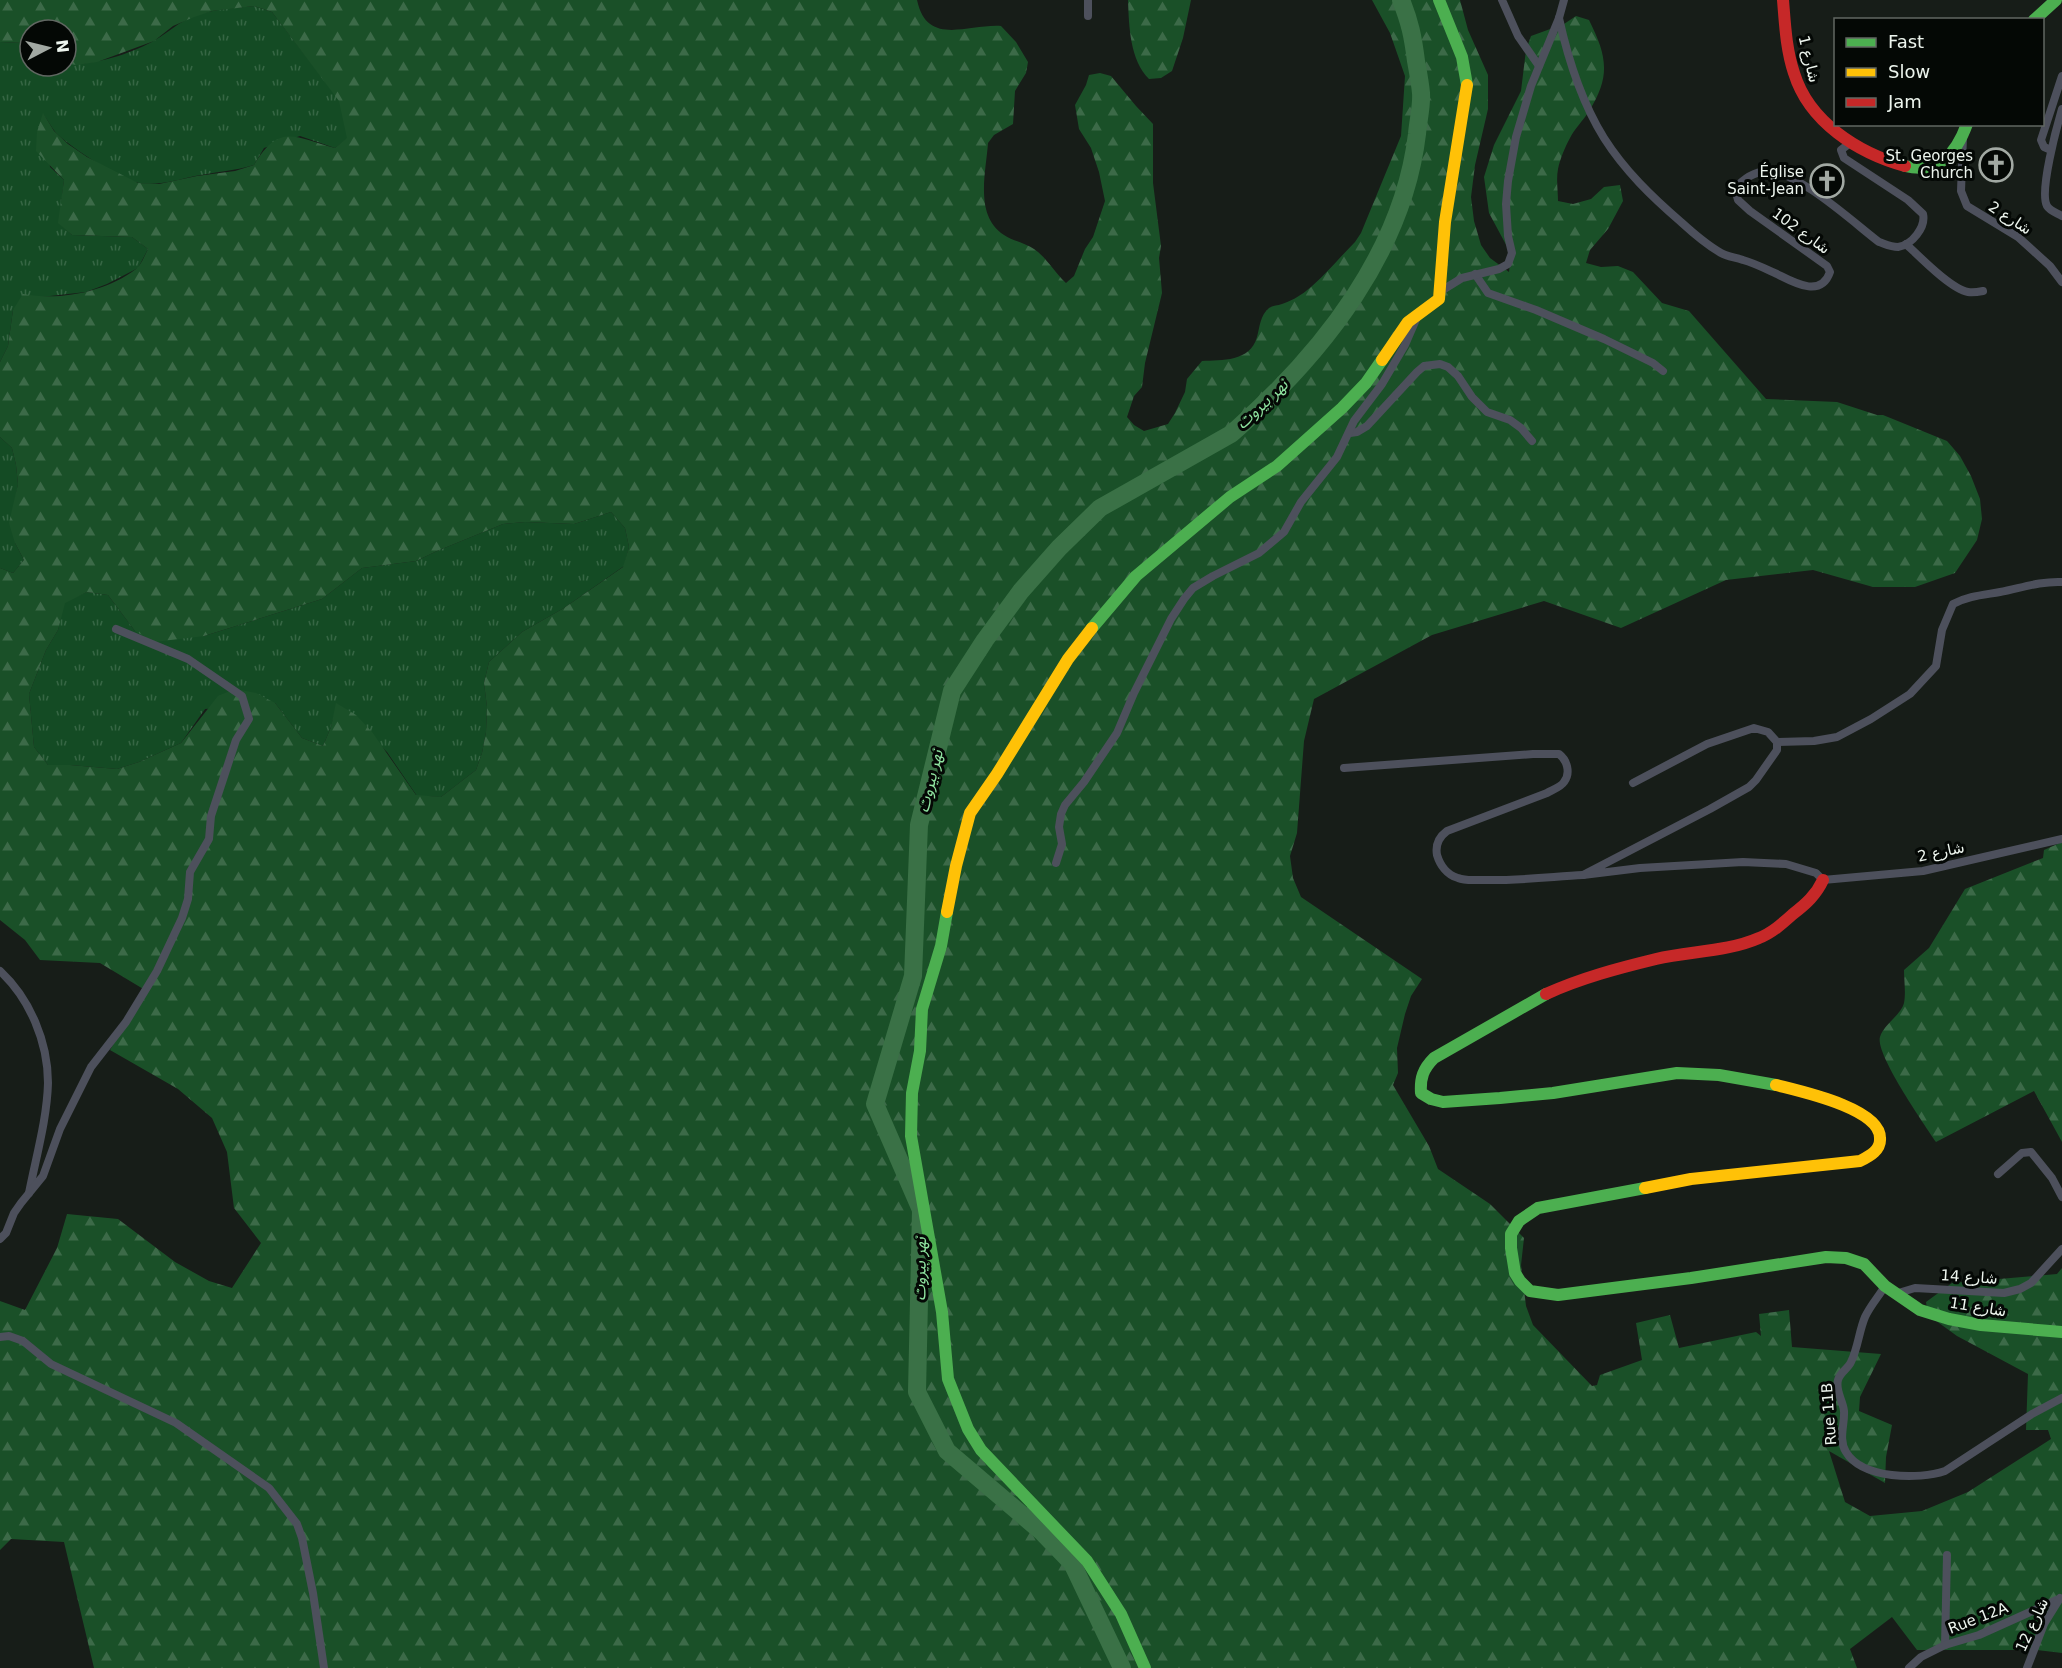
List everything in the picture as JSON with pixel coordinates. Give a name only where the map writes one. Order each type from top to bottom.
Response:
[{"type":"street","points":[[1088,0],[1088,16]]},
{"type":"street","points":[[1144,1668],[1121,1614],[1087,1561],[981,1450],[968,1430],[948,1379],[942,1312],[911,1136],[912,1093],[920,1051],[922,1009],[941,946],[956,866],[970,813],[1085,634],[1136,576],[1230,497],[1277,466],[1342,408],[1366,383],[1408,322],[1438,299],[1441,291],[1445,222],[1468,89],[1462,57],[1438,0]]},
{"type":"street","points":[[1502,0],[1518,36],[1539,66]]},
{"type":"street","points":[[1441,291],[1462,278],[1499,269],[1508,264],[1512,253],[1508,236],[1506,204],[1516,137],[1564,0]]},
{"type":"street","name":"شارع 1","points":[[1783,0],[1797,82],[1821,117],[1850,143],[1881,160],[1904,166],[1928,168],[1944,160],[1954,149],[1965,129]]},
{"type":"street","points":[[2036,18],[2056,0]]},
{"type":"street","name":"شارع 102","points":[[1559,18],[1576,78],[1603,137],[1650,195],[1719,252],[1787,279],[1815,288],[1822,286],[1830,272],[1827,266],[1738,200],[1735,189],[1742,181],[1768,171],[1809,187],[1879,242],[1896,247],[1906,244]]},
{"type":"street","points":[[2051,150],[2043,147],[2041,140],[2062,76]]},
{"type":"street","points":[[2062,109],[2051,150],[2045,199],[2050,209],[2062,216]]},
{"type":"street","name":"شارع 2","points":[[1965,129],[1961,191],[1967,206],[2018,237],[2043,259],[2062,282]]},
{"type":"street","points":[[1850,143],[1841,150],[1844,158],[1908,200],[1923,214],[1923,222],[1918,232],[1906,244],[1932,268],[1966,292],[1983,291]]},
{"type":"street","points":[[1476,274],[1488,293],[1536,310],[1604,339],[1653,363],[1663,371]]},
{"type":"street","points":[[1056,863],[1062,844],[1060,821],[1065,805],[1084,782],[1117,733],[1171,619],[1184,599],[1193,588],[1259,553],[1280,536],[1301,502],[1337,457],[1354,421],[1382,384],[1405,345],[1418,315]]},
{"type":"street","points":[[1350,433],[1367,426],[1417,372],[1431,364],[1440,364],[1448,367],[1458,376],[1487,412],[1510,420],[1521,428],[1532,441]]},
{"type":"street","points":[[1777,742],[1814,741],[1837,737],[1910,694],[1936,666],[1942,630],[1953,604],[1964,598],[2002,592],[2033,583],[2062,582]]},
{"type":"street","points":[[0,1239],[6,1233],[14,1213],[43,1176],[60,1130],[91,1067],[126,1022],[148,988],[182,918],[188,898],[191,867],[209,839],[212,816],[224,775],[236,740],[249,719],[242,696],[188,659],[116,629]]},
{"type":"street","points":[[1583,875],[1710,810],[1749,787],[1777,750],[1777,742],[1768,732],[1754,728],[1707,744],[1633,783]]},
{"type":"street","points":[[1344,768],[1542,753],[1559,754],[1566,762],[1567,773],[1565,781],[1560,786],[1447,831],[1440,837],[1437,856],[1442,865],[1449,874],[1465,880],[1500,881],[1640,868],[1743,862],[1786,864],[1816,873],[1823,880]]},
{"type":"street","name":"شارع 2","points":[[1823,880],[1923,871],[2062,839]]},
{"type":"street","name":"شارع 11","points":[[1823,880],[1817,892],[1775,929],[1761,938],[1737,945],[1680,953],[1643,962],[1601,974],[1538,997],[1428,1063],[1418,1082],[1421,1093],[1433,1101],[1448,1102],[1518,1097],[1678,1073],[1699,1072],[1804,1092],[1860,1113],[1873,1122],[1881,1136],[1877,1149],[1870,1157],[1860,1161],[1692,1179],[1538,1208],[1519,1221],[1510,1234],[1515,1273],[1530,1291],[1558,1295],[1691,1278],[1826,1257],[1846,1258],[1864,1264],[1890,1290],[1920,1310],[1949,1319],[1981,1325],[2062,1332]]},
{"type":"street","points":[[0,971],[10,980],[31,1011],[43,1046],[48,1083],[29,1193]]},
{"type":"street","points":[[1998,1174],[2022,1153],[2031,1152],[2052,1178],[2062,1197]]},
{"type":"street","name":"شارع 14","points":[[1890,1290],[1915,1288],[2004,1293],[2031,1282],[2062,1249]]},
{"type":"street","name":"Rue 11B","points":[[1890,1290],[1865,1317],[1851,1361],[1837,1382],[1838,1392],[1844,1404],[1843,1445],[1845,1452],[1858,1464],[1879,1472],[1899,1475],[1933,1475],[1951,1468],[2032,1414],[2062,1398]]},
{"type":"street","points":[[0,1337],[9,1336],[22,1341],[51,1364],[176,1423],[269,1488],[297,1524],[302,1538],[314,1593],[324,1668]]},
{"type":"street","points":[[1945,1645],[1947,1554]]},
{"type":"street","name":"Rue 12A","points":[[1909,1668],[1921,1657],[1945,1645],[1979,1635],[2061,1597]]},
{"type":"street","name":"شارع 12","points":[[2027,1668],[2044,1624],[2061,1597]]},
{"type":"green space","points":[[0,0],[917,0],[922,15],[930,24],[939,28],[950,30],[1001,26],[1016,42],[1028,62],[1026,73],[1015,91],[1013,124],[994,135],[988,143],[984,180],[985,205],[995,227],[1004,235],[1039,253],[1066,283],[1074,276],[1085,249],[1093,237],[1105,201],[1091,148],[1079,129],[1075,105],[1089,75],[1100,73],[1111,76],[1153,124],[1153,183],[1161,246],[1159,258],[1162,293],[1145,363],[1142,387],[1134,396],[1127,417],[1144,431],[1168,424],[1185,392],[1187,379],[1202,361],[1234,358],[1248,351],[1257,337],[1266,311],[1306,291],[1319,280],[1361,233],[1401,136],[1405,76],[1390,33],[1372,0],[1460,0],[1468,30],[1488,75],[1488,109],[1475,165],[1471,197],[1474,221],[1481,245],[1490,258],[1509,272],[1511,254],[1489,213],[1484,177],[1494,145],[1521,91],[1526,50],[1531,36],[1564,24],[1576,16],[1589,20],[1603,55],[1603,76],[1596,99],[1572,135],[1561,157],[1557,173],[1558,201],[1573,204],[1591,199],[1604,187],[1620,185],[1623,201],[1608,229],[1590,250],[1586,263],[1601,267],[1618,266],[1633,272],[1662,303],[1689,311],[1766,399],[1837,402],[1883,415],[1947,441],[1960,456],[1980,499],[1982,519],[1977,540],[1955,573],[1915,587],[1873,587],[1813,570],[1726,580],[1621,628],[1544,601],[1432,635],[1314,699],[1304,741],[1297,833],[1290,856],[1293,878],[1301,897],[1422,979],[1411,996],[1405,1014],[1397,1048],[1398,1073],[1393,1085],[1429,1146],[1438,1169],[1490,1204],[1524,1238],[1521,1265],[1526,1306],[1533,1325],[1592,1386],[1597,1385],[1600,1375],[1642,1360],[1636,1323],[1670,1315],[1679,1348],[1756,1332],[1761,1336],[1759,1314],[1789,1310],[1792,1347],[1881,1354],[1860,1397],[1859,1411],[1892,1425],[1886,1457],[1885,1483],[1829,1451],[1845,1502],[1870,1516],[1922,1511],[1968,1492],[2051,1439],[2048,1430],[2026,1430],[2028,1374],[1957,1336],[1928,1315],[1926,1302],[1952,1283],[2057,1274],[2062,1268],[2062,1653],[2037,1650],[1917,1650],[1892,1617],[1850,1649],[1857,1668],[94,1668],[64,1542],[11,1539],[0,1550],[0,1301],[25,1310],[57,1248],[67,1214],[118,1219],[175,1262],[209,1281],[232,1288],[261,1243],[234,1208],[227,1152],[212,1118],[178,1089],[110,1050],[145,990],[100,963],[40,960],[25,940],[0,920],[0,568],[13,573],[24,560],[15,543],[9,523],[18,484],[12,448],[0,437],[0,362],[8,346],[13,310],[23,294],[67,295],[111,284],[136,269],[148,249],[132,237],[72,235],[58,223],[64,180],[36,151],[37,132],[43,113],[54,131],[87,157],[138,183],[159,184],[235,171],[254,165],[272,143],[281,138],[299,138],[335,148],[347,138],[339,101],[272,12],[254,6],[212,11],[194,17],[173,26],[154,41],[97,62],[78,65],[78,18],[18,18],[18,43],[0,42]],"holes":[[[611,512],[625,528],[629,547],[623,567],[564,608],[522,632],[489,662],[484,683],[487,707],[486,732],[476,770],[441,797],[416,795],[372,732],[356,715],[336,703],[331,727],[323,746],[302,738],[275,703],[256,693],[235,689],[218,696],[181,743],[117,769],[48,765],[34,747],[29,694],[46,650],[58,630],[65,603],[87,592],[108,595],[135,631],[154,642],[204,636],[322,599],[362,568],[416,561],[503,524],[525,522],[574,524]]]},
{"type":"green space","points":[[1128,0],[1191,0],[1183,38],[1172,71],[1161,78],[1149,79],[1134,53]]},
{"type":"green space","points":[[254,6],[272,12],[340,101],[348,138],[335,148],[300,136],[264,148],[254,165],[146,184],[120,176],[84,154],[56,133],[43,114],[50,167],[64,180],[59,223],[72,235],[132,237],[148,249],[138,268],[107,284],[86,292],[41,297],[13,310],[8,346],[0,362],[0,42],[18,43],[18,78],[78,78],[78,64],[112,58],[136,50],[194,16],[216,10]]},
{"type":"green space","points":[[0,437],[12,448],[18,484],[15,501],[15,543],[24,560],[13,573],[0,568]]},
{"type":"green space","points":[[611,512],[625,528],[629,547],[624,566],[564,608],[522,632],[489,662],[484,683],[487,707],[486,732],[476,770],[441,797],[417,796],[387,752],[337,704],[323,746],[302,738],[275,703],[205,709],[181,743],[117,769],[48,765],[34,747],[29,694],[46,650],[58,630],[64,602],[87,592],[108,595],[135,631],[204,636],[322,599],[362,568],[416,561],[503,524],[525,522],[574,524]]},
{"type":"green space","points":[[2062,842],[2062,1142],[2034,1091],[1936,1142],[1892,1073],[1880,1046],[1882,1032],[1900,1012],[1904,1003],[1904,970],[1929,948],[1965,889],[2043,858],[2044,850]]},
{"type":"waterway","name":"نهر بيروت","points":[[1122,1668],[1072,1563],[1042,1532],[947,1451],[917,1392],[921,1210],[875,1104],[913,976],[919,825],[952,691],[985,640],[1021,591],[1059,548],[1100,508],[1231,434],[1239,427],[1301,366],[1355,296],[1377,258],[1395,218],[1409,177],[1417,134],[1421,93],[1412,37],[1401,0]]},
{"type":"traffic: fast","points":[[1439,0],[1462,57],[1467,85]]},
{"type":"traffic: fast","points":[[2036,18],[2056,0]]},
{"type":"traffic: fast","points":[[1905,166],[1927,167],[1945,159],[1952,153],[1966,126]]},
{"type":"traffic: fast","points":[[1092,628],[1136,576],[1230,497],[1277,466],[1342,408],[1366,383],[1382,360]]},
{"type":"traffic: fast","points":[[947,912],[941,946],[922,1009],[920,1051],[912,1093],[911,1136],[942,1312],[948,1379],[968,1429],[981,1450],[1087,1561],[1121,1614],[1145,1668]]},
{"type":"traffic: fast","points":[[1546,994],[1434,1058],[1423,1074],[1421,1093],[1443,1102],[1500,1098],[1553,1093],[1677,1073],[1719,1075],[1776,1085]]},
{"type":"traffic: fast","points":[[1645,1188],[1538,1208],[1519,1221],[1511,1234],[1511,1248],[1515,1273],[1520,1281],[1530,1291],[1558,1295],[1691,1278],[1826,1257],[1846,1258],[1864,1264],[1885,1286],[1920,1310],[1949,1319],[1981,1325],[2062,1332]]},
{"type":"traffic: slow","points":[[1382,360],[1408,322],[1439,299],[1445,222],[1467,85]]},
{"type":"traffic: slow","points":[[947,912],[970,813],[997,774],[1068,659],[1092,628]]},
{"type":"traffic: slow","points":[[1645,1188],[1691,1179],[1860,1161],[1871,1155],[1879,1146],[1880,1138],[1876,1127],[1867,1118],[1837,1102],[1776,1085]]},
{"type":"traffic: jam","points":[[1783,0],[1791,64],[1801,91],[1811,106],[1823,121],[1853,144],[1905,166]]},
{"type":"traffic: jam","points":[[1546,994],[1586,978],[1628,966],[1669,956],[1747,943],[1777,928],[1806,903],[1823,880]]},
{"type":"place","name":"St. Georges Church","points":[[1996,165]]},
{"type":"place","name":"Église Saint-Jean","points":[[1827,181]]}]
